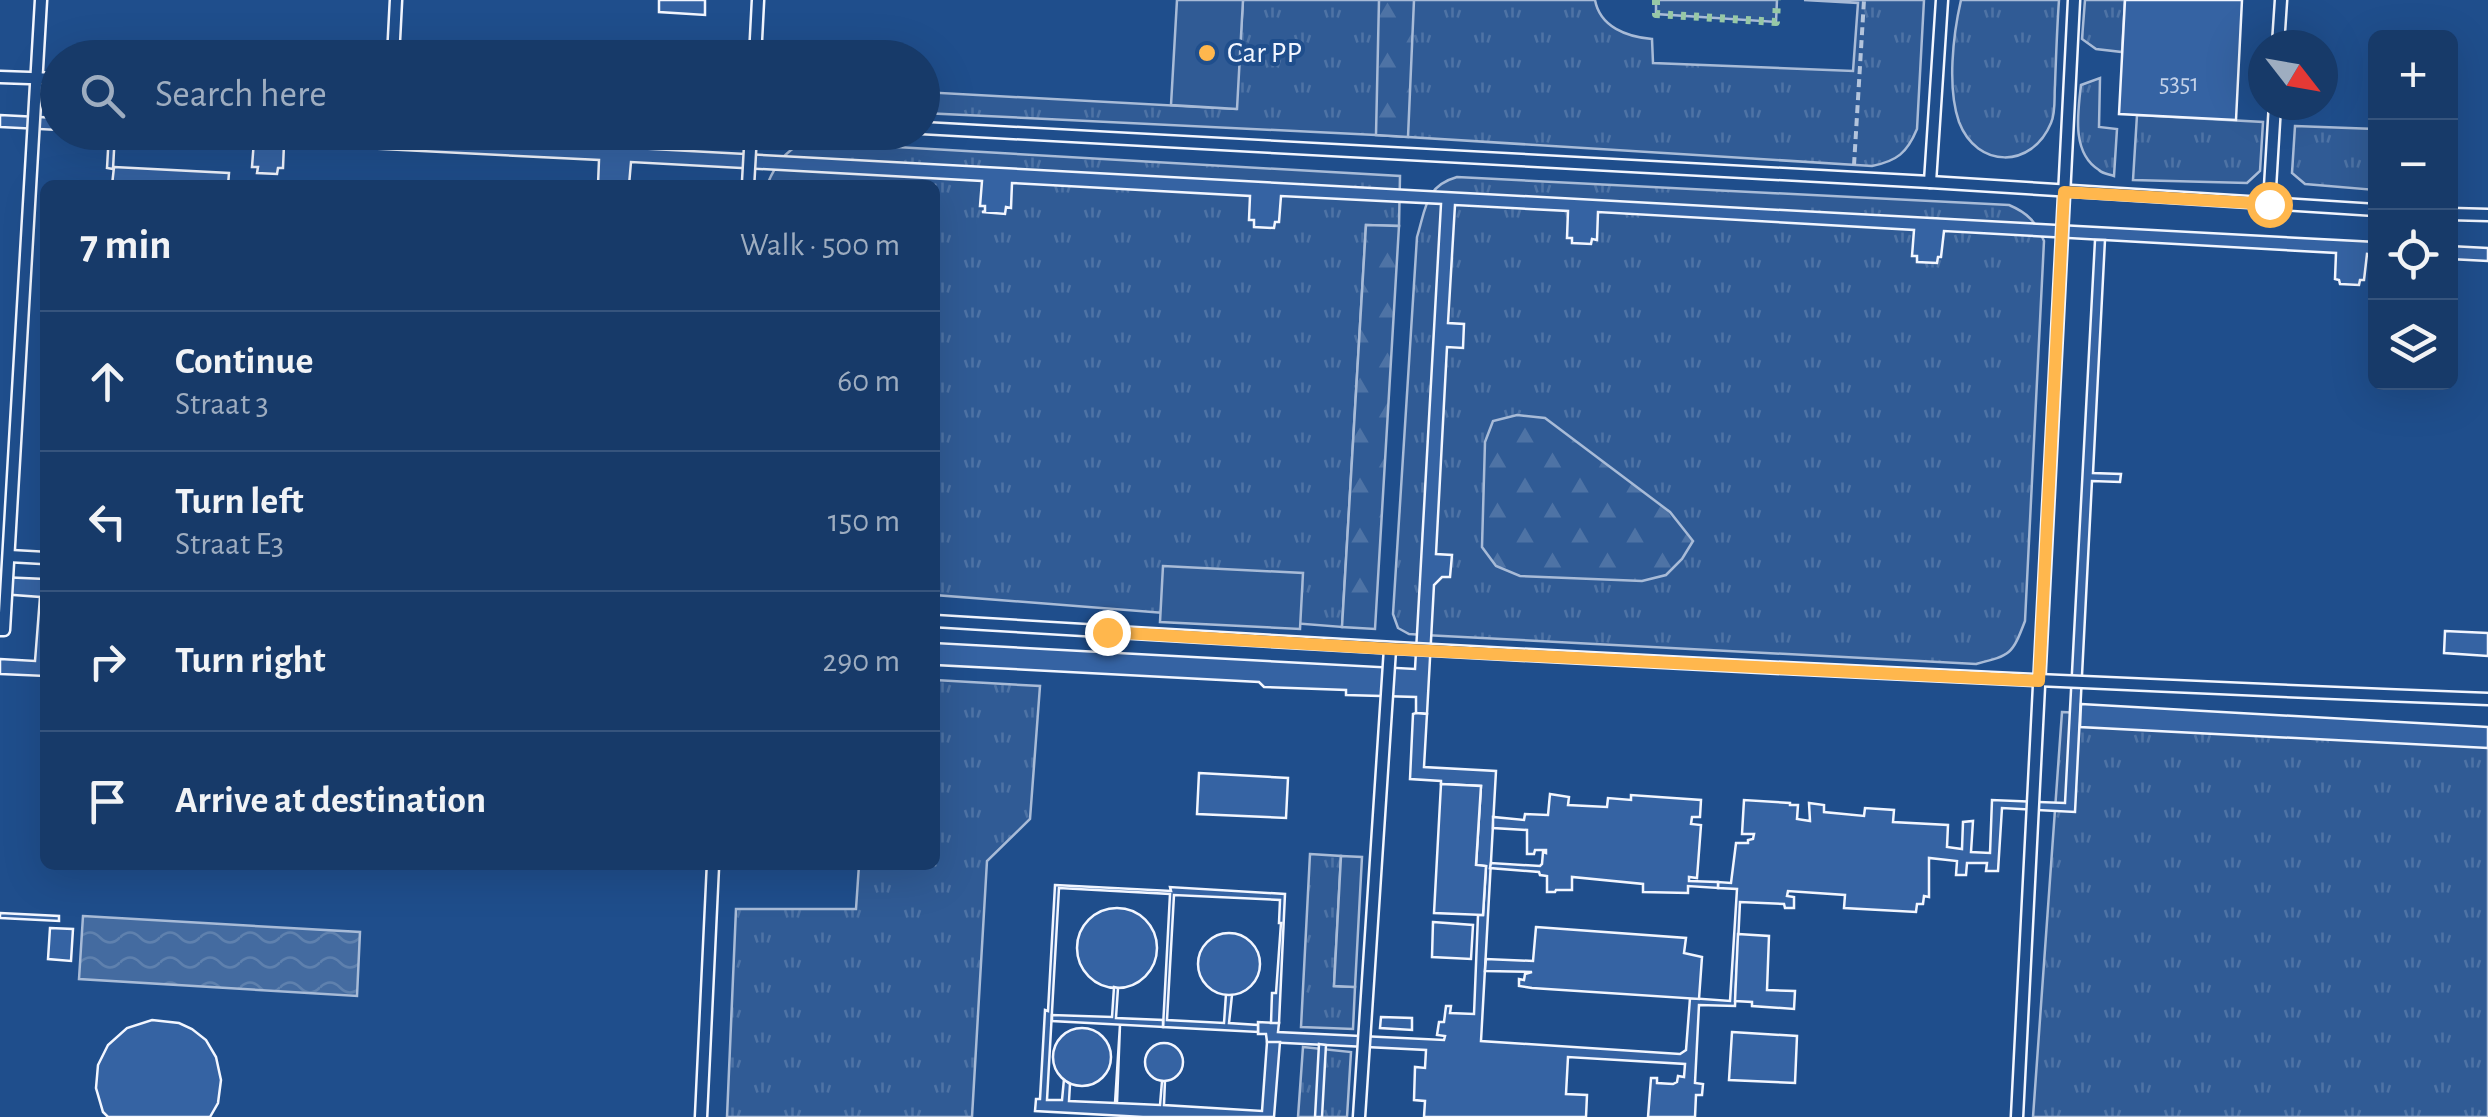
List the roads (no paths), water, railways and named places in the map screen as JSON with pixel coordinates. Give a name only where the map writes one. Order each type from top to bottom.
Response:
[{"type":"lane","points":[[0,630],[4,630],[9,556],[41,0]]},
{"type":"lane","points":[[394,40],[396,0]]},
{"type":"lane","points":[[756,40],[758,0]]},
{"type":"lane","points":[[1930,182],[1942,0]]},
{"type":"lane","points":[[2016,1117],[2074,0]]},
{"type":"lane","points":[[2279,30],[2281,0]]},
{"type":"lane","points":[[0,77],[40,78]]},
{"type":"lane","points":[[2269,204],[2274,120]]},
{"type":"lane","points":[[940,129],[2368,210]]},
{"type":"lane","points":[[748,180],[750,150]]},
{"type":"lane","points":[[2458,214],[2488,215]]},
{"type":"lane","points":[[9,556],[40,558]]},
{"type":"lane","points":[[940,622],[1390,649],[2488,699]]},
{"type":"lane","points":[[1359,1117],[1390,649]]},
{"type":"lane","points":[[701,1117],[713,870]]},
{"type":"water","points":[[83,916],[360,932],[357,996],[79,979]]},
{"type":"place","name":"Car PP","points":[[1207,53]]}]
